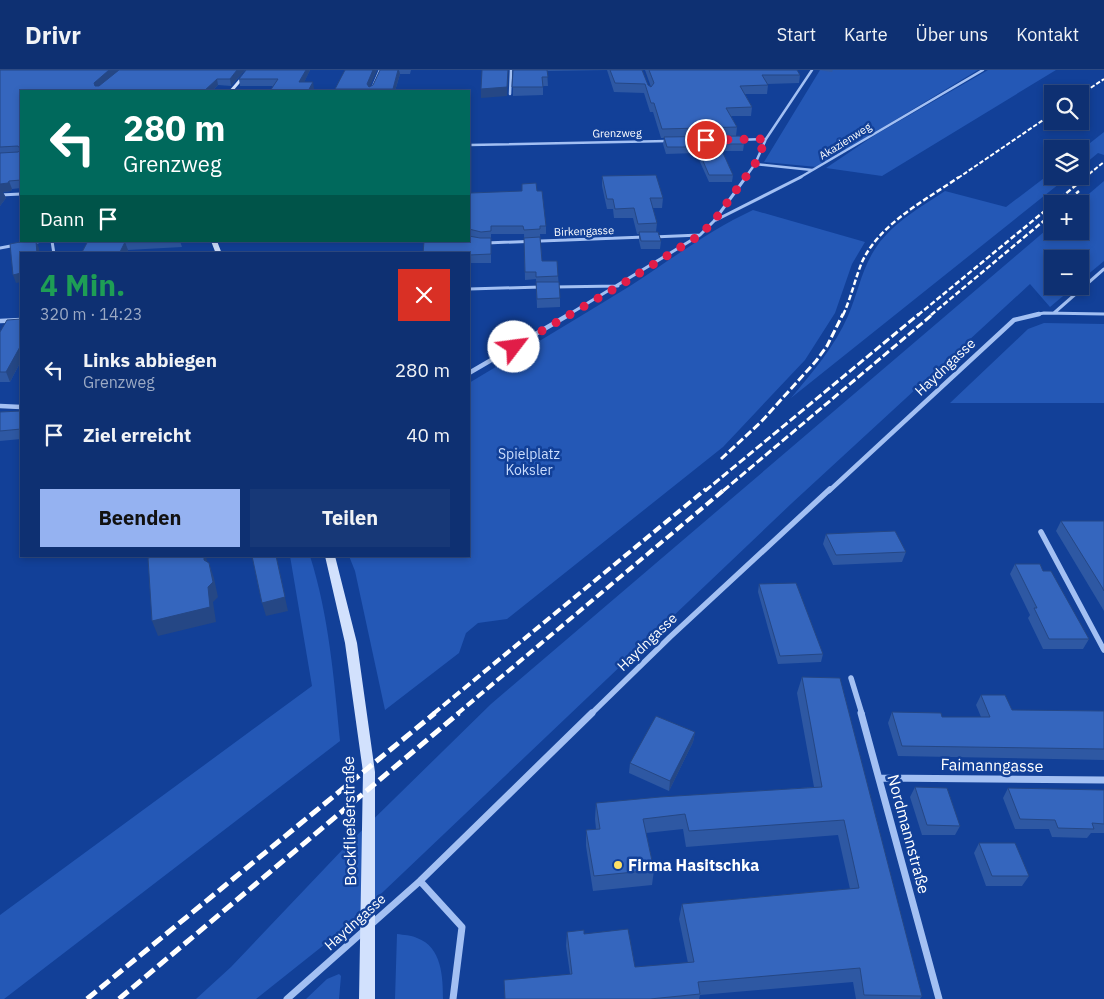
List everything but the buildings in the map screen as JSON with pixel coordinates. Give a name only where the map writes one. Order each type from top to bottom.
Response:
[{"type":"main road","points":[[232,90],[249,70]]},
{"type":"main road","name":"Bockfließerstraße","points":[[330,557],[351,643],[369,772],[367,992]]},
{"type":"street","points":[[371,90],[380,70]]},
{"type":"street","points":[[510,94],[511,70]]},
{"type":"street","points":[[470,372],[619,286],[700,235],[714,221],[755,164],[766,139],[812,70]]},
{"type":"street","name":"Akazienweg","points":[[714,221],[813,171],[983,70]]},
{"type":"street","points":[[736,140],[766,139]]},
{"type":"street","name":"Grenzweg","points":[[470,145],[677,141]]},
{"type":"street","points":[[755,164],[813,171]]},
{"type":"street","points":[[0,195],[20,194]]},
{"type":"street","name":"Birkengasse","points":[[481,243],[700,235]]},
{"type":"street","points":[[0,248],[36,242]]},
{"type":"street","points":[[1054,313],[1104,269]]},
{"type":"street","points":[[470,289],[619,286]]},
{"type":"street","points":[[1054,313],[1104,314]]},
{"type":"street","name":"Haydngasse","points":[[287,999],[420,881],[720,590],[1014,320],[1032,314],[1054,313]]},
{"type":"street","points":[[0,321],[20,320]]},
{"type":"street","points":[[0,406],[20,407]]},
{"type":"street","points":[[1040,532],[1104,650]]},
{"type":"street","name":"Nordmannstraße","points":[[851,678],[880,778],[939,999]]},
{"type":"street","name":"Faimanngasse","points":[[880,778],[1104,780]]},
{"type":"street","points":[[420,881],[462,927],[453,999]]},
{"type":"green space","points":[[820,70],[978,70],[817,167],[764,162]]},
{"type":"green space","points":[[988,70],[1056,70],[882,176],[826,168],[875,135]]},
{"type":"green space","points":[[1104,132],[1104,155],[1098,153],[1089,160],[1089,144]]},
{"type":"green space","points":[[1044,178],[1044,185],[1058,185],[791,398],[837,338],[848,316],[872,254],[884,237],[900,222],[945,191],[1006,207]]},
{"type":"green space","points":[[1104,181],[1104,261],[1089,274],[1089,250],[1044,250],[1044,295],[1064,295],[1050,307],[1030,284],[792,503],[344,929],[256,999],[196,999],[231,967],[345,847],[491,704],[1044,232],[1044,240],[1089,240],[1088,195]]},
{"type":"green space","name":"Spielplatz Koksler","points":[[753,210],[865,242],[852,264],[835,313],[805,360],[723,447],[507,619],[478,623],[466,633],[459,653],[385,710],[355,571],[349,557],[470,557],[470,382],[570,323],[737,218]]},
{"type":"green space","points":[[1044,323],[1104,324],[1104,403],[950,403],[1028,329]]},
{"type":"green space","points":[[290,557],[310,557],[322,602],[330,648],[340,741],[4,999],[0,999],[0,915],[312,686]]},
{"type":"green space","points":[[397,934],[415,937],[432,948],[441,972],[443,999],[395,999]]},
{"type":"green space","points":[[339,974],[341,976],[339,999],[306,999],[327,979]]},
{"type":"railway","points":[[1089,89],[1104,79]]},
{"type":"railway","points":[[958,178],[1044,119]]},
{"type":"railway","points":[[1089,174],[1104,162]]},
{"type":"railway","points":[[843,315],[862,262],[880,236],[905,214],[959,177]]},
{"type":"railway","points":[[918,315],[1076,185]]},
{"type":"railway","points":[[1074,195],[1079,191]]},
{"type":"railway","points":[[931,315],[1044,221]]},
{"type":"railway","points":[[721,459],[761,422],[816,361],[827,346],[843,314]]},
{"type":"railway","points":[[705,491],[919,314]]},
{"type":"railway","points":[[723,491],[933,314]]},
{"type":"railway","points":[[433,714],[706,489]]},
{"type":"railway","points":[[457,714],[725,489]]},
{"type":"railway","points":[[87,999],[435,713]]},
{"type":"railway","points":[[119,999],[459,713]]},
{"type":"place","name":"Firma Hasitschka","points":[[618,865]]},
{"type":"route","points":[[514,347],[619,286],[700,235],[714,221],[755,164],[766,139],[706,140]]}]
